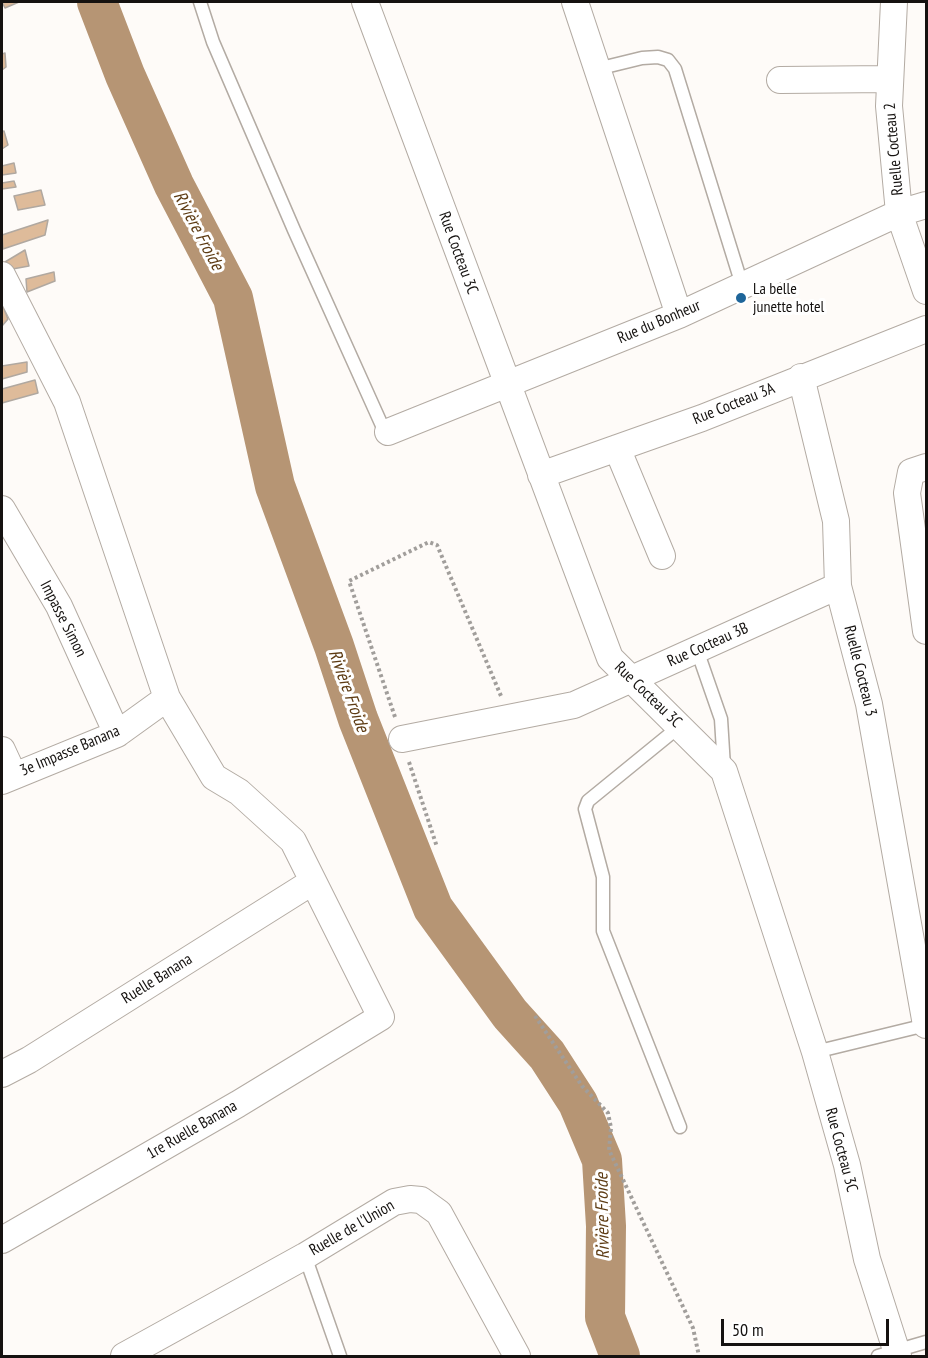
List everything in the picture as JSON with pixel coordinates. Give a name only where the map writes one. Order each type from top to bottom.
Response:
[{"type":"street","name":"Rue Cocteau 3C","points":[[365,2],[610,658],[724,771],[815,1052],[847,1165],[891,1355]]},
{"type":"street","points":[[574,2],[679,315]]},
{"type":"street","name":"Ruelle Cocteau 2","points":[[897,3],[889,106],[899,213],[927,291]]},
{"type":"street","points":[[780,80],[890,79]]},
{"type":"street","name":"Rue du Bonheur","points":[[388,432],[679,315],[899,213],[927,205]]},
{"type":"street","points":[[2,275],[67,402],[166,698],[214,777],[239,792],[293,841],[312,882]]},
{"type":"street","name":"Rue Cocteau 3A","points":[[541,475],[702,418],[927,329]]},
{"type":"street","name":"Ruelle Cocteau 3","points":[[801,377],[836,521],[838,586],[869,704],[921,964],[926,1025]]},
{"type":"street","points":[[617,448],[662,556]]},
{"type":"street","points":[[919,470],[907,493],[927,631]]},
{"type":"street","name":"Impasse Simon","points":[[2,509],[60,606],[117,734]]},
{"type":"street","name":"Rue Cocteau 3B","points":[[402,739],[574,705],[838,586]]},
{"type":"street","name":"3e Impasse Banana","points":[[8,778],[117,734],[166,698]]},
{"type":"street","points":[[2,750],[8,778]]},
{"type":"street","name":"1re Ruelle Banana","points":[[2,1240],[238,1104],[381,1017],[312,882]]},
{"type":"street","name":"Ruelle Banana","points":[[2,1074],[29,1060],[312,882]]},
{"type":"street","name":"Ruelle de l'Union","points":[[124,1356],[152,1350],[394,1202],[421,1200],[439,1213],[517,1356]]},
{"type":"lane","points":[[200,2],[213,42],[290,220],[384,430],[388,432]]},
{"type":"lane","points":[[597,69],[642,58],[658,57],[668,60],[675,69],[742,285]]},
{"type":"lane","points":[[697,650],[721,719],[724,771]]},
{"type":"lane","points":[[680,726],[588,801],[585,809],[603,877],[603,931],[680,1127]]},
{"type":"lane","points":[[815,1052],[926,1025]]},
{"type":"lane","points":[[305,1256],[340,1356]]},
{"type":"lane","points":[[891,1355],[927,1342]]},
{"type":"path","points":[[437,847],[349,580],[429,542],[437,545],[510,716]]},
{"type":"path","points":[[535,1016],[582,1086],[608,1113],[611,1128],[609,1150],[693,1328],[699,1356]]},
{"type":"building","points":[[2,2],[19,2],[5,8]]},
{"type":"building","points":[[5,53],[6,67],[2,70],[2,54]]},
{"type":"building","points":[[4,131],[8,145],[2,149],[2,132]]},
{"type":"building","points":[[14,163],[16,173],[2,175],[2,166]]},
{"type":"building","points":[[14,181],[16,187],[2,189],[2,183]]},
{"type":"building","points":[[41,190],[45,205],[18,210],[14,196]]},
{"type":"building","points":[[48,220],[45,235],[3,249],[2,235]]},
{"type":"building","points":[[25,250],[29,266],[7,270],[5,262]]},
{"type":"building","points":[[54,272],[55,281],[27,292],[26,279]]},
{"type":"building","points":[[2,304],[8,319],[2,326]]},
{"type":"building","points":[[27,362],[27,372],[2,379],[2,366]]},
{"type":"building","points":[[35,380],[38,393],[2,403],[2,389]]},
{"type":"waterway","name":"Rivière Froide","points":[[97,2],[125,75],[174,185],[233,298],[275,486],[334,646],[358,719],[433,908],[510,1014],[547,1055],[578,1103],[602,1160],[606,1226],[605,1317],[620,1356]]},
{"type":"place","name":"La belle junette hotel","points":[[741,298]]}]
